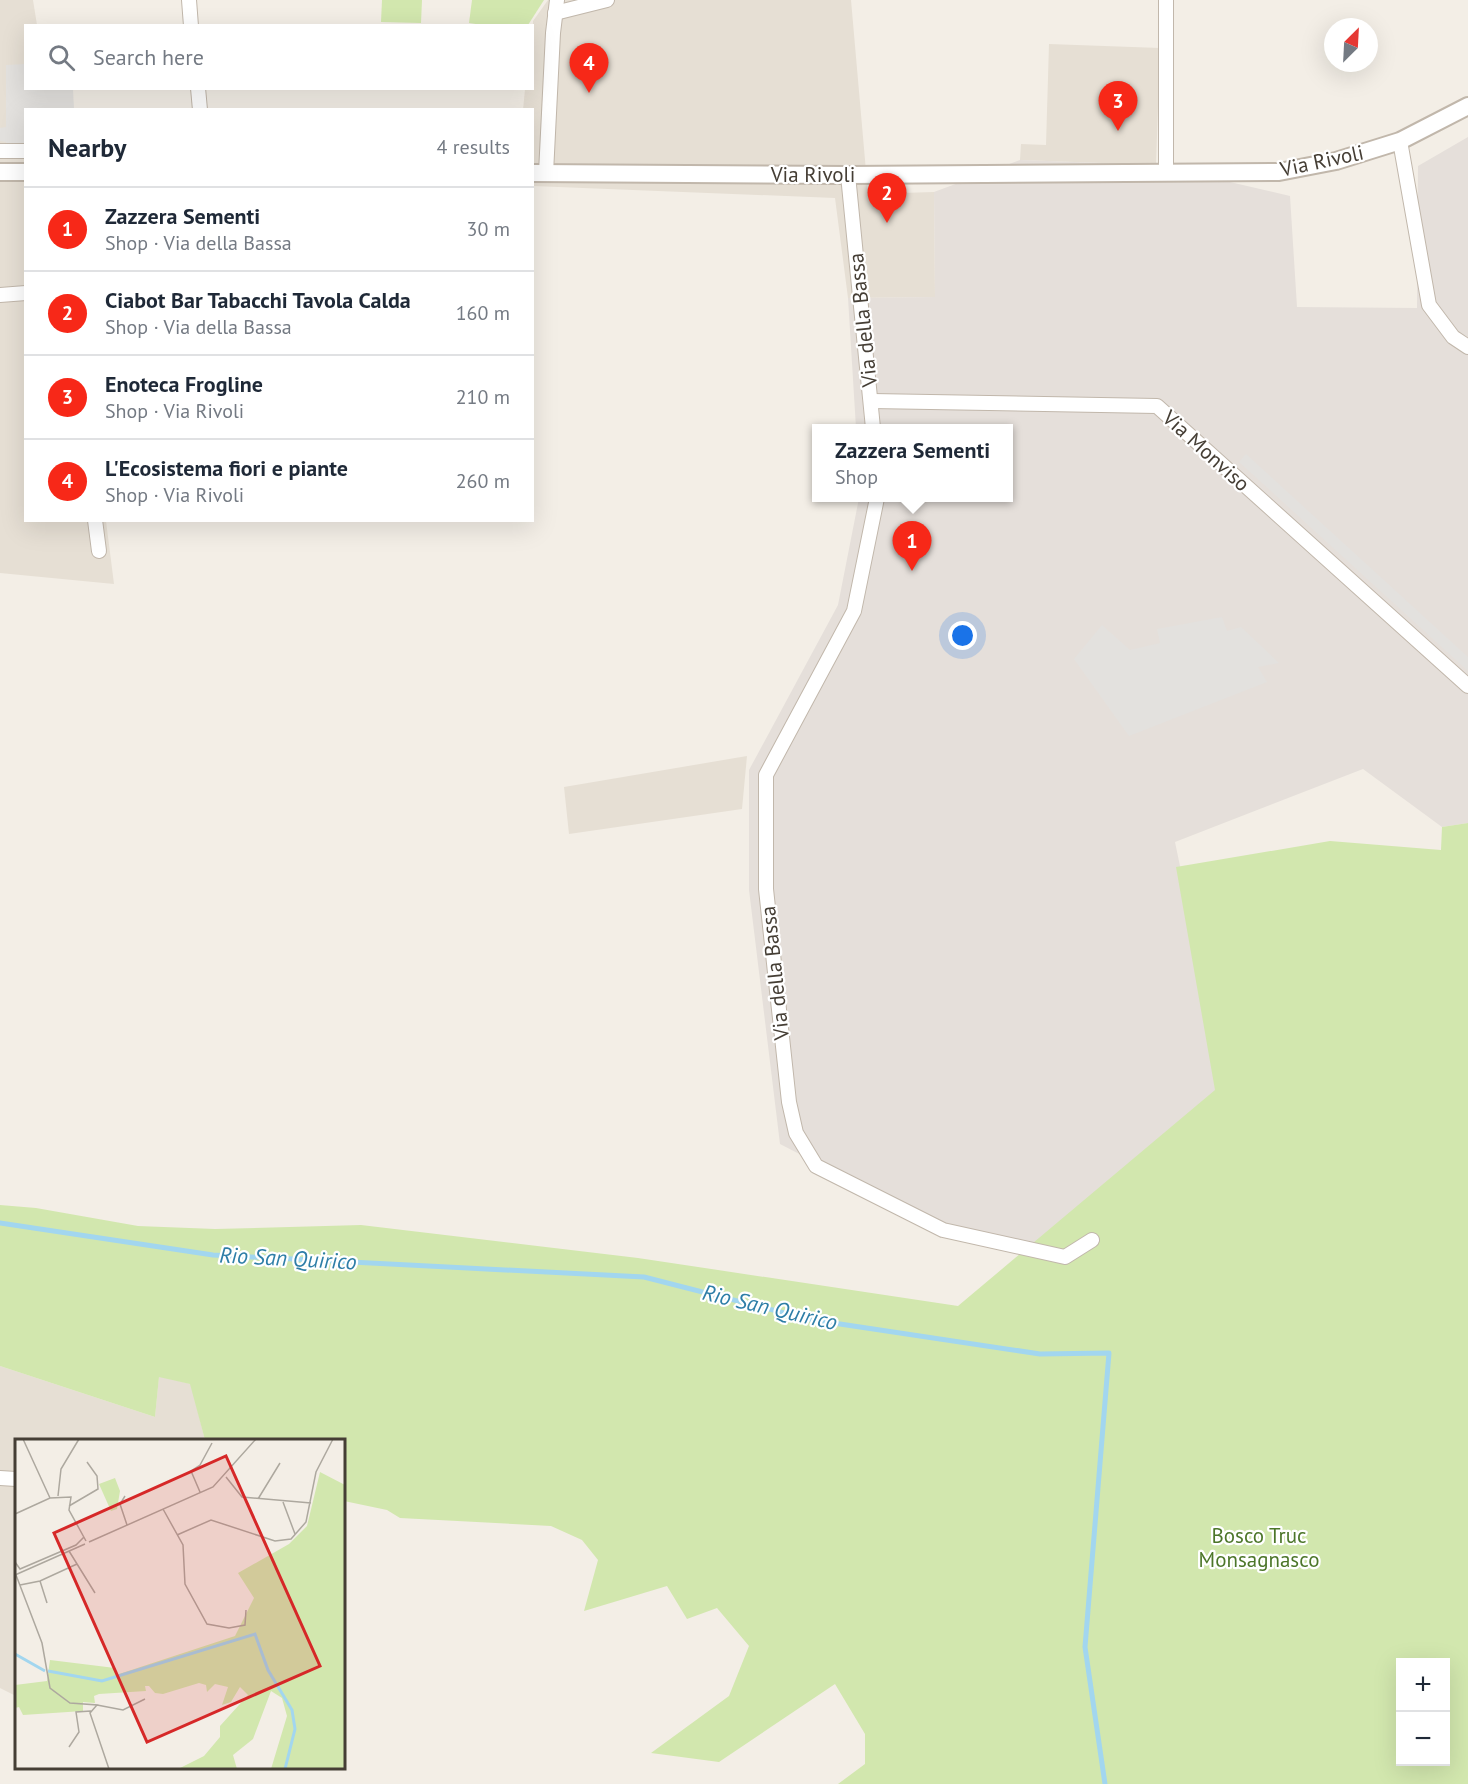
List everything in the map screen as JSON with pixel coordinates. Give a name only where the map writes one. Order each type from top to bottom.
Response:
[{"type":"street","points":[[189,0],[191,24]]},
{"type":"street","points":[[539,173],[556,7],[607,0]]},
{"type":"street","points":[[1166,0],[1166,172]]},
{"type":"street","points":[[198,90],[200,108]]},
{"type":"street","name":"Via Rivoli","points":[[539,173],[848,176],[1279,172],[1336,161],[1400,141],[1468,106]]},
{"type":"street","points":[[1400,141],[1429,305],[1453,337],[1468,347]]},
{"type":"street","points":[[0,151],[24,151]]},
{"type":"street","points":[[0,172],[24,172]]},
{"type":"street","name":"Via della Bassa","points":[[848,176],[873,424]]},
{"type":"street","points":[[0,295],[24,293]]},
{"type":"street","name":"Via Monviso","points":[[872,401],[1157,406],[1468,686]]},
{"type":"street","name":"Via della Bassa","points":[[876,502],[854,611],[766,775],[766,889],[789,1102],[796,1133],[816,1166],[943,1230],[1065,1257],[1092,1240]]},
{"type":"street","points":[[95,522],[99,551]]},
{"type":"street","points":[[0,1478],[15,1479]]},
{"type":"shaded area","points":[[0,0],[33,0],[37,24],[24,24],[26,108],[24,108],[24,522],[106,522],[114,584],[0,573]]},
{"type":"shaded area","points":[[548,0],[851,0],[868,194],[934,192],[935,297],[848,298],[835,198],[534,186],[534,108],[523,108],[525,90],[534,90],[533,21]]},
{"type":"shaded area","points":[[1049,44],[1160,48],[1156,165],[1020,160],[1021,144],[1046,145]]},
{"type":"shaded area","points":[[24,64],[24,90],[73,90],[74,108],[24,108],[24,145],[6,145],[6,142],[0,141],[0,128],[6,127],[6,65]]},
{"type":"shaded area","points":[[1468,137],[1468,823],[1442,827],[1363,769],[1175,842],[1198,953],[1233,1094],[1099,1259],[925,1219],[780,1144],[749,890],[749,770],[838,605],[858,502],[1013,502],[1013,424],[856,424],[848,298],[935,297],[934,192],[1020,160],[1156,165],[1290,196],[1297,307],[1417,308],[1418,166]]},
{"type":"shaded area","points":[[1246,454],[1468,657],[1468,671],[1239,462]]},
{"type":"shaded area","points":[[1222,617],[1227,631],[1241,627],[1279,663],[1258,667],[1267,682],[1129,736],[1074,659],[1102,625],[1130,650],[1160,643],[1157,629]]},
{"type":"shaded area","points":[[747,756],[742,809],[569,834],[564,787]]},
{"type":"shaded area","points":[[0,1366],[155,1417],[159,1376],[191,1384],[205,1439],[15,1439],[15,1696],[0,1688]]},
{"type":"green space","points":[[382,0],[422,0],[421,23],[381,22]]},
{"type":"green space","points":[[472,0],[544,0],[529,24],[469,23]]},
{"type":"green space","name":"Bosco Truc Monsagnasco","points":[[1468,823],[1468,1784],[838,1784],[865,1764],[865,1734],[835,1684],[719,1762],[651,1753],[729,1696],[749,1646],[717,1608],[687,1619],[667,1586],[584,1611],[598,1560],[582,1540],[551,1526],[400,1518],[387,1510],[345,1501],[345,1439],[205,1439],[190,1384],[159,1377],[155,1417],[0,1366],[0,1205],[36,1208],[138,1226],[215,1229],[361,1225],[638,1258],[958,1306],[1215,1090],[1176,867],[1330,841],[1441,850],[1442,827]]},
{"type":"waterway","name":"Rio San Quirico","points":[[0,1223],[213,1255],[644,1277],[808,1319],[1040,1354],[1109,1353],[1085,1647],[1105,1784]]},
{"type":"place","name":"L'Ecosistema fiori e piante","points":[[589,93]]},
{"type":"place","name":"Enoteca Frogline","points":[[1118,131]]},
{"type":"place","name":"Ciabot Bar Tabacchi Tavola Calda","points":[[887,223]]},
{"type":"place","name":"Zazzera Sementi","points":[[912,571]]}]
